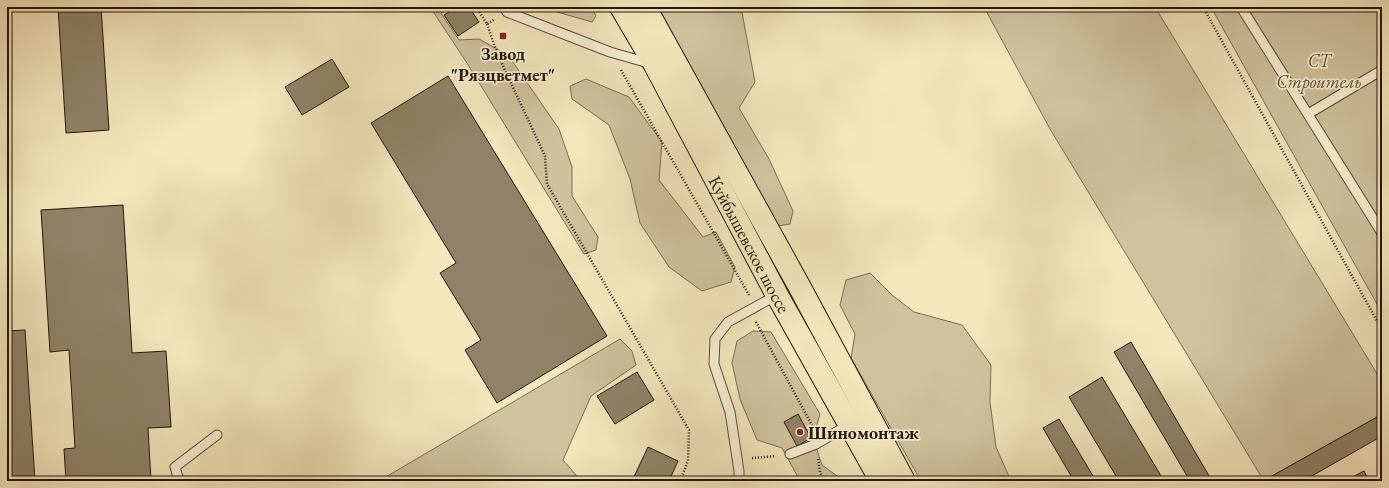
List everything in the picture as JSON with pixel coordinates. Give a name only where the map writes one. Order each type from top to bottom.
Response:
[{"type":"main road","name":"Куйбышевское шоссе","points":[[621,7],[655,65],[777,295],[881,481]]},
{"type":"main road","name":"Куйбышевское шоссе","points":[[645,7],[798,284],[904,481]]},
{"type":"lane","points":[[1241,7],[1382,233]]},
{"type":"lane","points":[[506,10],[610,52],[655,65]]},
{"type":"lane","points":[[1308,114],[1382,70]]},
{"type":"lane","points":[[739,481],[730,412],[714,364],[715,339],[728,322],[777,295]]},
{"type":"lane","points":[[790,454],[816,444],[850,424]]},
{"type":"lane","points":[[179,481],[175,467],[217,435]]},
{"type":"path","points":[[476,7],[487,24],[497,53],[545,156],[546,184],[689,430],[688,461],[680,481]]},
{"type":"path","points":[[1203,7],[1382,330]]},
{"type":"path","points":[[487,24],[506,10]]},
{"type":"path","points":[[610,52],[753,309],[817,434],[816,444],[820,472],[824,481]]},
{"type":"path","points":[[737,460],[790,454]]},
{"type":"green space","points":[[430,7],[449,7],[441,13],[459,40],[479,39],[508,55],[559,129],[572,167],[572,196],[598,237],[596,250],[584,254],[467,63]]},
{"type":"green space","points":[[540,7],[591,7],[596,16],[592,22]]},
{"type":"green space","points":[[657,7],[741,7],[755,82],[739,108],[769,159],[793,211],[790,224],[778,226]]},
{"type":"green space","points":[[984,7],[1155,7],[1382,382],[1382,414],[1264,481],[1050,129]]},
{"type":"green space","name":"СТ Строитель","points":[[1211,7],[1382,7],[1382,313]]},
{"type":"green space","points":[[586,79],[629,97],[662,142],[659,180],[703,237],[716,232],[735,267],[731,282],[702,291],[669,267],[640,223],[630,179],[609,125],[572,99],[570,86]]},
{"type":"green space","points":[[870,273],[892,295],[914,312],[962,325],[991,365],[990,402],[996,447],[1011,481],[921,481],[851,358],[855,334],[840,305],[846,280]]},
{"type":"green space","points":[[753,331],[771,332],[820,414],[813,438],[822,465],[844,481],[800,481],[782,448],[757,440],[740,399],[732,363],[737,341]]},
{"type":"green space","points":[[620,339],[632,351],[636,365],[591,396],[563,460],[581,481],[379,481]]},
{"type":"building","points":[[58,7],[101,7],[109,130],[66,133]]},
{"type":"building","points":[[457,7],[469,7],[479,22],[458,36],[444,15]]},
{"type":"building","points":[[332,59],[349,87],[302,115],[285,87]]},
{"type":"building","points":[[448,76],[607,336],[497,403],[465,350],[481,340],[440,273],[456,263],[371,123]]},
{"type":"building","points":[[123,205],[132,353],[166,351],[171,427],[148,428],[151,481],[66,481],[64,449],[75,448],[69,350],[50,352],[41,210]]},
{"type":"building","points":[[25,330],[35,481],[7,481],[7,331]]},
{"type":"building","points":[[1131,342],[1212,481],[1190,481],[1114,352]]},
{"type":"building","points":[[637,372],[654,400],[615,424],[597,396]]},
{"type":"building","points":[[1102,377],[1164,481],[1119,481],[1069,397]]},
{"type":"building","points":[[798,414],[811,438],[797,446],[784,422]]},
{"type":"building","points":[[1379,416],[1382,422],[1382,436],[1303,481],[1263,481]]},
{"type":"building","points":[[1059,419],[1096,481],[1074,481],[1043,428]]},
{"type":"building","points":[[648,447],[678,461],[669,481],[632,481]]},
{"type":"building","points":[[1364,471],[1369,481],[1345,481]]},
{"type":"place","name":"Завод \"Рязцветмет\"","points":[[503,36]]},
{"type":"place","name":"Шиномонтаж","points":[[800,432]]}]
